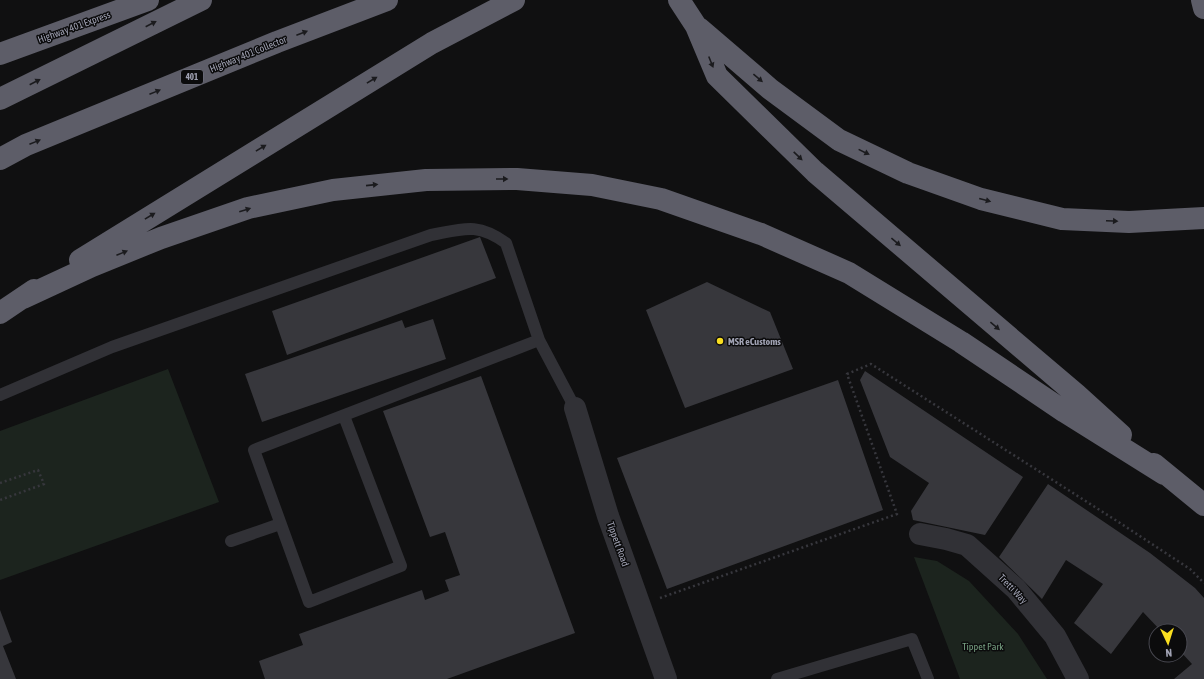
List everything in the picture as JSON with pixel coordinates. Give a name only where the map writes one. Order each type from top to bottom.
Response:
[{"type":"highway","name":"Highway 401 Express","points":[[0,54],[148,0]]},
{"type":"highway","points":[[0,99],[200,0]]},
{"type":"highway","name":"Highway 401 Collector","points":[[0,158],[26,145],[255,51],[387,0]]},
{"type":"highway","points":[[0,313],[128,229],[432,43],[514,0]]},
{"type":"highway","points":[[485,14],[523,0]]},
{"type":"highway","points":[[679,0],[696,26],[716,76],[815,172],[1077,395],[1164,474],[1204,505]]},
{"type":"highway","points":[[1202,0],[1204,8]]},
{"type":"highway","points":[[696,26],[770,89],[839,140],[908,173],[980,199],[1062,219],[1129,222],[1204,218]]},
{"type":"highway","points":[[23,298],[92,266],[161,238],[248,208],[333,190],[426,180],[517,179],[592,186],[668,202],[761,234],[849,273],[961,342],[1065,412],[1164,474]]},
{"type":"street","name":"Tippett Road","points":[[575,408],[608,516],[666,679]]},
{"type":"street","name":"Tretti Way","points":[[920,534],[946,538],[967,545],[1016,590],[1055,636],[1078,679]]},
{"type":"lane","points":[[0,395],[112,347],[431,235],[469,227],[494,234],[506,243],[539,340],[575,408]]},
{"type":"lane","points":[[344,416],[401,566],[309,602],[254,450],[539,340]]},
{"type":"lane","points":[[231,541],[280,524]]},
{"type":"lane","points":[[777,679],[912,639],[928,679]]},
{"type":"path","points":[[640,605],[897,514],[847,374],[871,364],[1190,569],[1204,583]]},
{"type":"path","points":[[0,482],[38,470],[44,484],[0,500]]},
{"type":"green space","points":[[168,369],[219,502],[0,580],[0,431]]},
{"type":"green space","name":"Tippet Park","points":[[914,557],[937,561],[969,581],[1018,634],[1047,679],[960,679]]},
{"type":"building","points":[[480,237],[496,278],[287,355],[272,311]]},
{"type":"building","name":"MSR eCustoms","points":[[707,282],[770,312],[793,369],[685,408],[646,310]]},
{"type":"building","points":[[433,319],[446,359],[262,422],[245,374],[402,320],[405,328]]},
{"type":"building","points":[[865,371],[1023,477],[985,535],[913,520],[911,511],[929,483],[890,457],[860,380]]},
{"type":"building","points":[[481,376],[575,633],[447,679],[265,679],[259,661],[303,645],[299,634],[422,590],[425,600],[449,591],[445,580],[460,575],[445,532],[430,537],[383,411]]},
{"type":"building","points":[[838,380],[883,510],[667,589],[617,458]]},
{"type":"building","points":[[1048,484],[1150,553],[1195,588],[1204,598],[1204,679],[1174,679],[1192,664],[1188,660],[1188,623],[1153,623],[1143,612],[1111,654],[1074,623],[1103,584],[1066,560],[1042,599],[999,557]]},
{"type":"building","points":[[0,610],[12,642],[3,646],[16,679],[0,679]]},
{"type":"place","name":"MSR eCustoms","points":[[720,341]]}]
